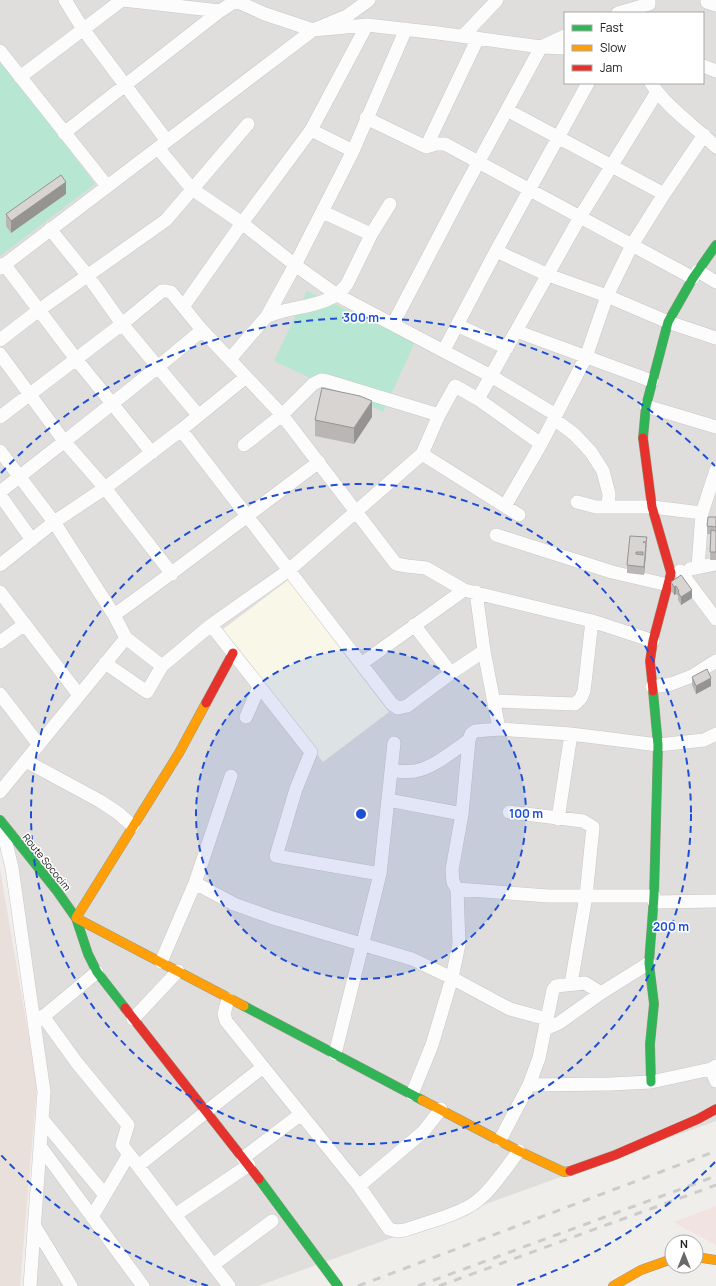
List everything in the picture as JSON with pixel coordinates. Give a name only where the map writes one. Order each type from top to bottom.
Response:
[{"type":"street","points":[[64,0],[83,29],[125,85],[162,145],[192,189],[242,223],[295,265],[337,295],[491,376],[555,417],[591,452],[603,471],[609,494],[608,507]]},
{"type":"street","points":[[20,77],[122,0],[220,11]]},
{"type":"street","points":[[64,133],[236,0],[265,14],[313,30],[367,25],[541,47],[564,48]]},
{"type":"street","points":[[152,453],[76,359],[39,310],[2,266],[313,30],[347,16],[369,0]]},
{"type":"street","points":[[463,36],[497,0]]},
{"type":"street","points":[[621,12],[649,4],[649,0]]},
{"type":"street","points":[[183,307],[242,223],[311,130],[367,25]]},
{"type":"street","points":[[230,359],[267,316],[295,265],[353,151],[366,118],[406,29]]},
{"type":"street","points":[[393,324],[478,162],[541,47],[564,36]]},
{"type":"street","points":[[426,147],[478,38]]},
{"type":"street","points":[[0,51],[107,186]]},
{"type":"street","points":[[704,66],[716,71]]},
{"type":"street","points":[[444,350],[496,250],[587,84]]},
{"type":"street","points":[[478,399],[654,88],[712,140],[664,194],[632,245],[607,296],[586,357],[541,444],[505,506]]},
{"type":"street","points":[[507,110],[664,194]]},
{"type":"street","points":[[366,118],[426,147],[436,144],[445,144],[632,245],[696,275],[716,282]]},
{"type":"street","points":[[0,340],[39,310],[166,220],[248,124]]},
{"type":"street","points":[[311,130],[353,151]]},
{"type":"street","points":[[267,316],[286,310],[320,303],[342,291],[347,284],[372,233],[390,204]]},
{"type":"street","points":[[323,212],[366,232],[372,233]]},
{"type":"street","points":[[50,229],[88,276],[122,324],[198,415]]},
{"type":"street","points":[[716,245],[668,322],[646,406],[643,436],[652,507],[673,576],[716,620]]},
{"type":"street","points":[[496,250],[548,275],[607,296],[668,322],[716,338]]},
{"type":"street","points":[[0,417],[162,292],[171,292],[202,330],[282,415],[396,564],[426,568],[470,591],[592,621],[654,641]]},
{"type":"street","points":[[457,325],[507,348]]},
{"type":"street","points":[[0,492],[112,403],[159,368],[202,330]]},
{"type":"street","points":[[516,331],[652,381]]},
{"type":"street","points":[[0,354],[64,441],[105,488],[172,574]]},
{"type":"street","points":[[0,565],[54,522],[105,488],[152,453],[246,377]]},
{"type":"street","points":[[244,445],[282,415],[313,384],[321,380],[440,415]]},
{"type":"street","points":[[105,663],[147,692],[162,666],[211,625],[289,570],[422,454],[455,386],[478,399],[541,444]]},
{"type":"street","points":[[646,406],[716,427]]},
{"type":"street","points":[[181,430],[392,704],[398,708],[407,706],[451,673],[484,651]]},
{"type":"street","points":[[0,451],[54,522],[114,615],[126,638],[162,666]]},
{"type":"street","points":[[422,454],[519,515]]},
{"type":"street","points":[[114,615],[172,574],[319,462]]},
{"type":"street","points":[[698,567],[702,513],[716,470]]},
{"type":"street","points":[[0,495],[32,540]]},
{"type":"street","points":[[577,502],[596,507],[652,507],[702,513]]},
{"type":"street","points":[[496,535],[612,572],[673,576],[698,567],[716,564]]},
{"type":"street","points":[[651,1082],[650,1044],[654,1004],[649,963],[654,899],[658,745],[650,661],[654,641],[673,576]]},
{"type":"street","points":[[361,664],[414,625],[470,591]]},
{"type":"street","points":[[470,591],[484,651],[499,729]]},
{"type":"street","points":[[0,592],[79,695]]},
{"type":"street","points":[[494,701],[575,704],[581,698],[584,691],[592,621]]},
{"type":"street","points":[[0,642],[25,624]]},
{"type":"street","points":[[211,625],[311,752],[296,789],[276,856],[380,874]]},
{"type":"street","points":[[414,625],[451,673]]},
{"type":"street","points":[[0,792],[126,638]]},
{"type":"street","points":[[76,918],[179,753],[233,653]]},
{"type":"street","points":[[652,687],[671,684],[692,676],[716,661]]},
{"type":"street","points":[[246,717],[259,687]]},
{"type":"street","points":[[0,694],[39,744]]},
{"type":"street","points":[[412,1094],[432,1045],[452,978],[459,944],[457,889],[453,882],[452,870],[462,814],[469,740],[471,734],[475,731],[499,729],[571,734],[658,745],[704,740],[716,734]]},
{"type":"street","points":[[558,819],[571,734]]},
{"type":"street","points":[[391,771],[415,771],[425,768],[434,764],[469,740]]},
{"type":"street","points":[[335,1054],[380,874],[394,743]]},
{"type":"street","points":[[26,761],[100,801],[118,813],[133,826]]},
{"type":"street","points":[[160,962],[194,883],[231,776]]},
{"type":"street","points":[[388,800],[462,814]]},
{"type":"street","points":[[509,812],[583,822],[593,827],[586,896],[571,984]]},
{"type":"street","points":[[0,821],[12,868],[38,1020],[44,1092],[30,1286]]},
{"type":"street","name":"Route Sococim","points":[[0,821],[57,891],[76,918]]},
{"type":"street","points":[[194,883],[234,904],[273,918],[412,959],[452,978],[510,1009],[546,1024],[559,1023],[601,993],[649,963]]},
{"type":"street","points":[[457,889],[548,896],[586,896],[716,902]]},
{"type":"street","points":[[76,918],[519,1151],[564,1172],[578,1169],[615,1155],[698,1119],[716,1109]]},
{"type":"street","points":[[76,918],[88,954],[96,972],[246,1161],[336,1283]]},
{"type":"street","points":[[133,1019],[178,971]]},
{"type":"street","points":[[38,1020],[96,972]]},
{"type":"street","points":[[500,1140],[529,1085],[539,1058],[553,990],[555,987],[585,983],[601,993]]},
{"type":"street","points":[[228,998],[224,1014],[226,1021],[359,1186],[390,1229],[397,1231],[405,1230],[465,1208],[476,1202],[484,1196],[519,1151]]},
{"type":"street","points":[[38,1020],[77,1063],[128,1125],[122,1145],[229,1286]]},
{"type":"street","points":[[138,1166],[263,1067]]},
{"type":"street","points":[[529,1085],[651,1082],[714,1067],[716,1081]]},
{"type":"street","points":[[359,1186],[423,1132],[441,1109]]},
{"type":"street","points":[[175,1215],[246,1161],[301,1114]]},
{"type":"street","points":[[42,1119],[104,1195]]},
{"type":"street","points":[[40,1146],[143,1286]]},
{"type":"street","points":[[92,1217],[128,1154]]},
{"type":"street","points":[[213,1265],[272,1221]]},
{"type":"street","points":[[34,1225],[71,1286]]},
{"type":"street","points":[[704,1258],[716,1260]]},
{"type":"street","points":[[613,1286],[641,1270],[664,1262]]},
{"type":"shaded area","points":[[0,0],[716,0],[716,1121],[258,1286],[34,1286],[50,1107],[12,852],[0,836]]},
{"type":"shaded area","points":[[288,580],[389,712],[323,762],[222,630]]},
{"type":"shaded area","points":[[0,869],[37,1085],[20,1286],[0,1286]]},
{"type":"shaded area","points":[[716,1206],[716,1245],[704,1239],[704,1234],[695,1234],[673,1222]]},
{"type":"green space","points":[[0,58],[95,184],[0,256]]},
{"type":"green space","points":[[307,291],[415,342],[383,412],[274,361]]},
{"type":"building","points":[[61,175],[66,182],[11,221],[6,214]]},
{"type":"building","points":[[322,388],[360,396],[372,401],[354,428],[315,420]]},
{"type":"building","points":[[708,517],[716,517],[716,527],[707,526]]},
{"type":"building","points":[[711,530],[716,531],[716,552],[710,552]]},
{"type":"building","points":[[630,536],[647,537],[646,542],[643,542],[646,543],[644,567],[627,565]],"holes":[[[636,552],[643,552],[643,555],[636,554]]]},
{"type":"building","points":[[681,575],[692,590],[681,597],[676,586],[674,587],[671,582]]},
{"type":"building","points":[[707,669],[711,678],[696,686],[692,677]]},
{"type":"railway","points":[[358,1286],[716,1151]]},
{"type":"railway","points":[[418,1286],[716,1176]]},
{"type":"railway","points":[[439,1286],[716,1185]]},
{"type":"traffic: fast","points":[[643,438],[646,406],[668,322],[693,278],[716,245]]},
{"type":"traffic: fast","points":[[651,1082],[650,1044],[654,1004],[649,963],[654,896],[658,745],[653,691]]},
{"type":"traffic: fast","points":[[0,820],[57,891],[76,918],[88,954],[97,972],[125,1008]]},
{"type":"traffic: fast","points":[[244,1006],[422,1100]]},
{"type":"traffic: fast","points":[[259,1179],[338,1286]]},
{"type":"traffic: slow","points":[[76,918],[179,753],[206,703]]},
{"type":"traffic: slow","points":[[76,918],[244,1006]]},
{"type":"traffic: slow","points":[[422,1100],[519,1151],[564,1172],[570,1171]]},
{"type":"traffic: slow","points":[[704,1258],[716,1260]]},
{"type":"traffic: slow","points":[[613,1286],[641,1270],[664,1262]]},
{"type":"traffic: jam","points":[[643,438],[652,507],[671,573],[653,641],[650,661],[653,691]]},
{"type":"traffic: jam","points":[[206,703],[233,653]]},
{"type":"traffic: jam","points":[[125,1008],[259,1179]]},
{"type":"traffic: jam","points":[[570,1171],[615,1155],[698,1119],[716,1109]]}]
